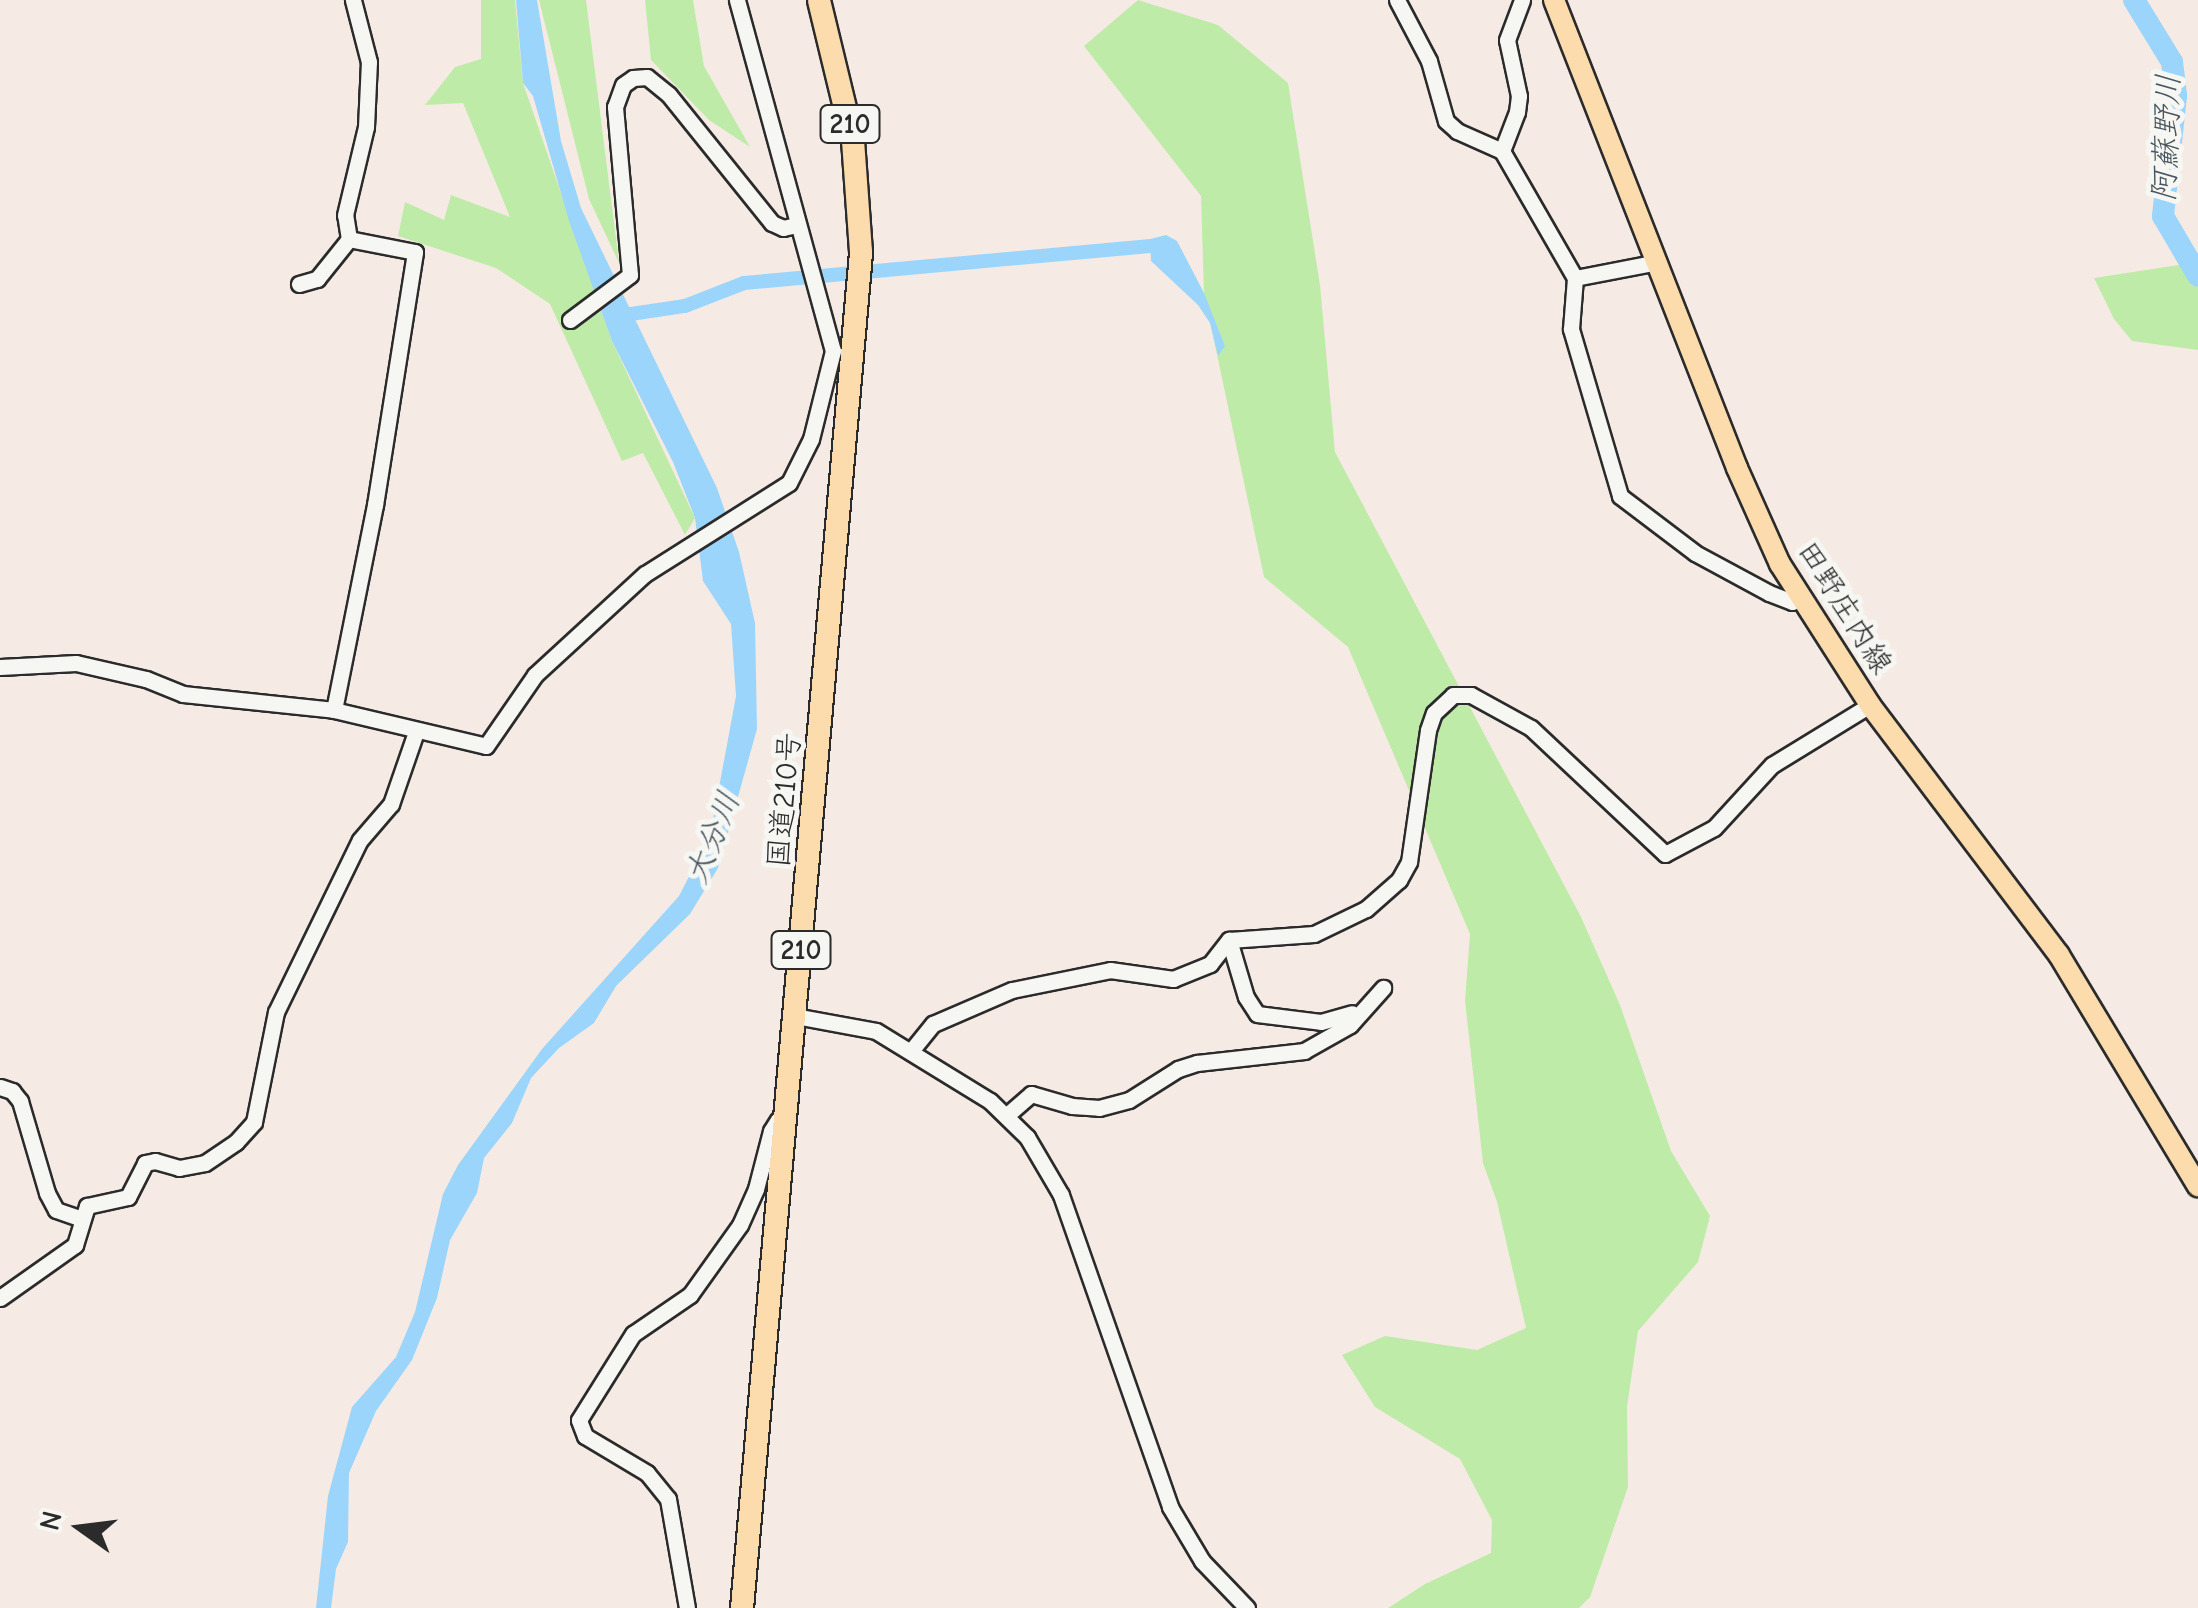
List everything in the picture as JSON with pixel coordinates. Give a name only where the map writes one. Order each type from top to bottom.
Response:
[{"type":"highway","name":"国道210号","points":[[742,1608],[861,252],[853,140],[820,0]]},
{"type":"main road","name":"田野庄内線","points":[[1554,0],[1765,535],[1798,597],[1870,705],[2050,942],[2198,1186]]},
{"type":"street","points":[[299,284],[318,279],[349,239],[346,215],[366,128],[369,62],[354,0]]},
{"type":"street","points":[[0,667],[76,663],[146,680],[183,694],[334,710],[472,745],[491,742],[541,669],[650,570],[758,504],[797,472],[814,430],[833,358],[827,320],[796,225],[737,0]]},
{"type":"street","points":[[1397,0],[1428,61],[1446,121],[1457,132],[1502,151],[1575,278],[1571,329],[1620,496],[1695,553],[1769,593],[1792,602],[1798,597]]},
{"type":"street","points":[[1502,151],[1517,112],[1518,96],[1507,40],[1522,0]]},
{"type":"street","points":[[570,320],[630,275],[615,107],[623,85],[640,76],[653,80],[669,95],[766,216],[783,228],[796,225]]},
{"type":"street","points":[[334,710],[374,505],[415,252],[349,239]]},
{"type":"street","points":[[1575,278],[1658,262]]},
{"type":"street","points":[[911,1051],[933,1024],[1012,990],[1110,970],[1173,979],[1210,964],[1229,940],[1314,934],[1366,909],[1399,880],[1409,862],[1428,730],[1434,713],[1453,695],[1470,695],[1530,728],[1665,854],[1714,828],[1772,765],[1870,705]]},
{"type":"street","points":[[0,1298],[75,1245],[88,1206],[128,1197],[145,1164],[155,1161],[180,1168],[205,1163],[236,1142],[254,1122],[276,1012],[360,840],[391,804],[416,732]]},
{"type":"street","points":[[1007,1115],[1026,1095],[1098,1108],[1129,1100],[1178,1069],[1197,1063],[1304,1051],[1350,1025],[1382,988],[1337,1021],[1282,1020],[1257,1014],[1246,998],[1229,940]]},
{"type":"street","points":[[796,1016],[862,1027],[911,1051],[1007,1115],[1040,1153],[1056,1182],[1170,1507],[1202,1561],[1247,1608]]},
{"type":"street","points":[[0,1087],[12,1091],[20,1100],[47,1194],[56,1210],[82,1219]]},
{"type":"street","points":[[686,1608],[668,1499],[647,1472],[585,1436],[579,1420],[633,1334],[690,1295],[740,1226],[756,1189],[771,1131],[778,1120],[786,1119]]},
{"type":"street","points":[[1222,1608],[1230,1592]]},
{"type":"green space","points":[[481,0],[515,0],[523,83],[612,341],[695,518],[685,535],[643,453],[622,461],[550,304],[496,268],[398,236],[405,202],[444,220],[451,195],[510,217],[463,103],[425,105],[455,67],[481,59]]},
{"type":"green space","points":[[539,0],[586,0],[619,263],[589,199]]},
{"type":"green space","points":[[645,0],[693,0],[704,66],[750,147],[709,120],[651,60]]},
{"type":"green space","points":[[1138,0],[1218,25],[1288,83],[1320,285],[1335,452],[1581,917],[1620,1005],[1671,1151],[1710,1216],[1698,1262],[1638,1331],[1627,1407],[1628,1487],[1590,1597],[1579,1608],[1388,1608],[1425,1584],[1491,1553],[1492,1520],[1460,1459],[1375,1407],[1342,1355],[1385,1336],[1477,1350],[1526,1328],[1497,1202],[1483,1163],[1465,1001],[1470,934],[1348,647],[1264,577],[1204,293],[1201,196],[1084,46]]},
{"type":"green space","points":[[2198,262],[2198,350],[2132,341],[2114,319],[2094,278]]},
{"type":"water","name":"大分川","points":[[516,0],[537,0],[561,141],[581,208],[717,488],[739,552],[755,623],[757,729],[718,868],[690,914],[616,986],[594,1023],[559,1048],[531,1078],[512,1123],[484,1158],[477,1193],[450,1240],[437,1298],[412,1360],[376,1411],[349,1473],[348,1542],[336,1569],[331,1608],[316,1608],[328,1496],[352,1407],[396,1357],[415,1312],[443,1194],[458,1165],[542,1049],[679,896],[710,836],[736,696],[731,624],[703,581],[695,518],[673,462],[612,341],[569,221],[533,96],[523,83]]},
{"type":"water","points":[[1166,235],[1177,241],[1204,293],[1225,346],[1218,356],[1210,323],[1198,305],[1151,261],[1150,239]]},
{"type":"waterway","name":"阿蘇野川","points":[[2134,0],[2172,62],[2176,96],[2163,216],[2198,276]]},
{"type":"waterway","points":[[624,315],[685,306],[744,283],[1150,246]]}]
